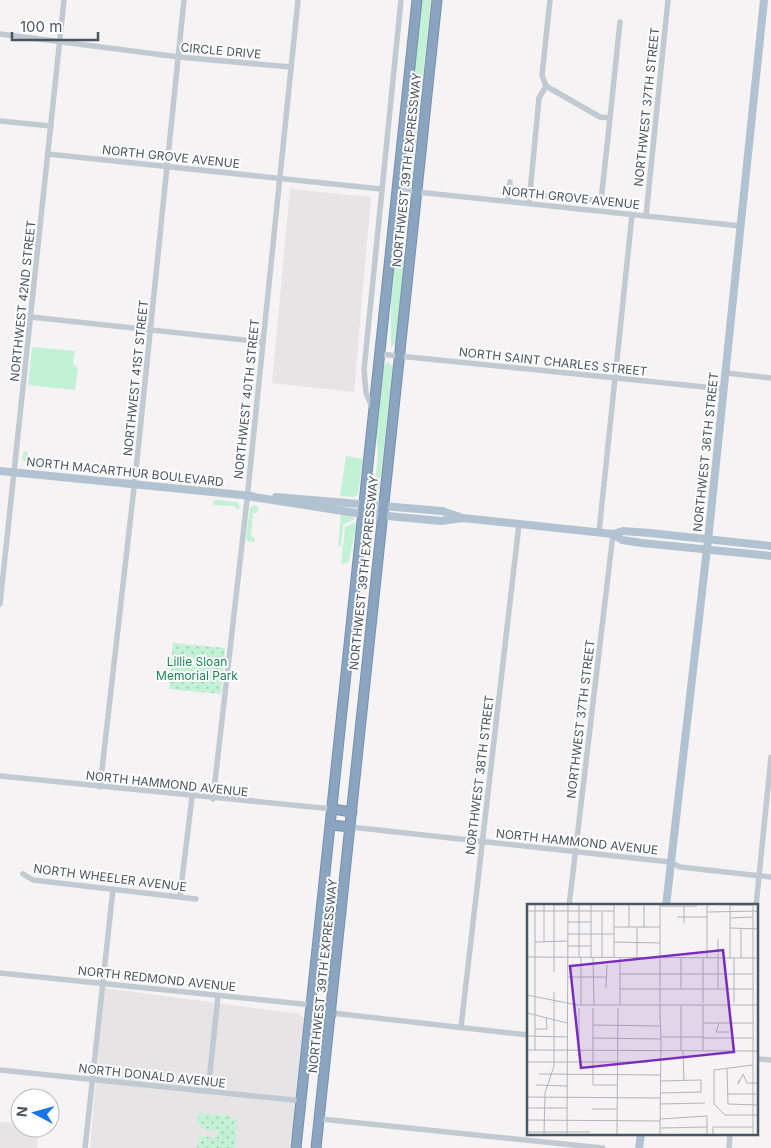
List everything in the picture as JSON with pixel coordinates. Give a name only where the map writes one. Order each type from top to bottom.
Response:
[{"type":"highway","name":"NORTHWEST 39TH EXPRESSWAY","points":[[296,1148],[303,1101],[417,0]]},
{"type":"highway","name":"NORTHWEST 39TH EXPRESSWAY","points":[[316,1148],[321,1118],[437,0]]},
{"type":"highway","points":[[333,809],[352,812]]},
{"type":"highway","points":[[331,825],[350,828]]},
{"type":"highway","points":[[322,912],[341,914]]},
{"type":"highway","points":[[312,1005],[332,1013]]},
{"type":"main road","name":"NORTHWEST 36TH STREET","points":[[666,904],[707,550],[764,0]]},
{"type":"main road","name":"NORTH MACARTHUR BOULEVARD","points":[[0,471],[247,496],[384,504],[442,511],[463,518],[600,532],[613,534],[622,540],[771,556]]},
{"type":"main road","name":"NORTH MACARTHUR BOULEVARD","points":[[247,496],[312,507],[441,521],[463,518]]},
{"type":"main road","name":"NORTH MACARTHUR BOULEVARD","points":[[613,534],[623,531],[708,538],[771,546]]},
{"type":"street","name":"NORTHWEST 42ND STREET","points":[[0,604],[64,0]]},
{"type":"street","name":"NORTHWEST 41ST STREET","points":[[100,787],[151,329],[184,0]]},
{"type":"street","name":"NORTHWEST 40TH STREET","points":[[213,799],[247,496],[298,0]]},
{"type":"street","name":"NORTHWEST 39TH EXPRESSWAY","points":[[374,410],[366,393],[364,370],[401,0]]},
{"type":"street","points":[[550,0],[542,75],[546,86],[600,117],[610,118]]},
{"type":"street","name":"NORTHWEST 37TH STREET","points":[[646,216],[668,0]]},
{"type":"street","points":[[600,211],[620,22]]},
{"type":"street","name":"CIRCLE DRIVE","points":[[0,34],[179,57],[291,67]]},
{"type":"street","points":[[529,203],[539,98],[546,86]]},
{"type":"street","points":[[0,121],[50,126]]},
{"type":"street","name":"NORTH GROVE AVENUE","points":[[48,154],[381,189]]},
{"type":"street","points":[[508,201],[510,182]]},
{"type":"street","name":"NORTH GROVE AVENUE","points":[[398,190],[741,226]]},
{"type":"street","points":[[530,194],[601,201]]},
{"type":"street","points":[[600,532],[632,215]]},
{"type":"street","points":[[31,317],[263,342]]},
{"type":"street","name":"NORTH SAINT CHARLES STREET","points":[[379,354],[724,389]]},
{"type":"street","points":[[726,373],[771,378]]},
{"type":"street","name":"NORTHWEST 38TH STREET","points":[[461,1027],[519,524]]},
{"type":"street","name":"NORTHWEST 37TH STREET","points":[[569,904],[613,534]]},
{"type":"street","points":[[756,904],[771,757]]},
{"type":"street","name":"NORTH HAMMOND AVENUE","points":[[0,776],[192,797],[333,809]]},
{"type":"street","points":[[180,896],[192,797]]},
{"type":"street","name":"NORTH HAMMOND AVENUE","points":[[350,828],[670,862],[680,867],[771,877]]},
{"type":"street","name":"NORTH WHEELER AVENUE","points":[[23,874],[34,880],[196,899]]},
{"type":"street","points":[[85,1148],[113,889]]},
{"type":"street","name":"NORTH REDMOND AVENUE","points":[[0,974],[312,1005]]},
{"type":"street","points":[[208,1091],[218,996]]},
{"type":"street","points":[[332,1013],[527,1035]]},
{"type":"street","points":[[758,1059],[771,1060]]},
{"type":"street","name":"NORTH DONALD AVENUE","points":[[0,1070],[303,1101]]},
{"type":"street","points":[[321,1118],[603,1148]]},
{"type":"shaded area","points":[[290,189],[371,197],[354,392],[272,383]]},
{"type":"shaded area","points":[[104,988],[300,1014],[304,1018],[296,1112],[289,1148],[90,1148]]},
{"type":"shaded area","points":[[0,1122],[10,1122],[10,1138],[38,1138],[37,1148],[0,1148]]},
{"type":"green space","points":[[421,0],[431,0],[412,177],[409,182],[406,176],[409,125]]},
{"type":"green space","points":[[402,202],[406,203],[403,236],[404,262],[396,342],[391,348],[391,292]]},
{"type":"green space","points":[[32,347],[75,351],[73,363],[78,368],[75,390],[28,385]]},
{"type":"green space","points":[[387,362],[393,366],[378,499],[374,494],[378,452],[376,436],[384,365]]},
{"type":"green space","points":[[24,451],[28,452],[29,463],[54,466],[54,468],[28,465],[22,459]]},
{"type":"green space","points":[[346,456],[363,459],[358,494],[354,497],[340,496]]},
{"type":"green space","points":[[215,500],[237,502],[241,508],[235,509],[235,506],[212,505]]},
{"type":"green space","points":[[254,505],[259,507],[257,513],[253,513],[251,537],[255,538],[255,542],[248,541],[246,538],[250,508]]},
{"type":"green space","points":[[341,514],[351,515],[355,519],[343,525],[341,546],[338,546]]},
{"type":"green space","points":[[356,522],[349,562],[341,564],[345,527]]},
{"type":"green space","name":"Lillie Sloan Memorial Park","points":[[173,643],[225,648],[221,694],[169,689]]},
{"type":"green space","points":[[198,1113],[231,1116],[230,1119],[237,1120],[235,1148],[197,1148],[199,1136],[217,1138],[218,1131],[200,1128],[200,1125],[197,1125]]}]
